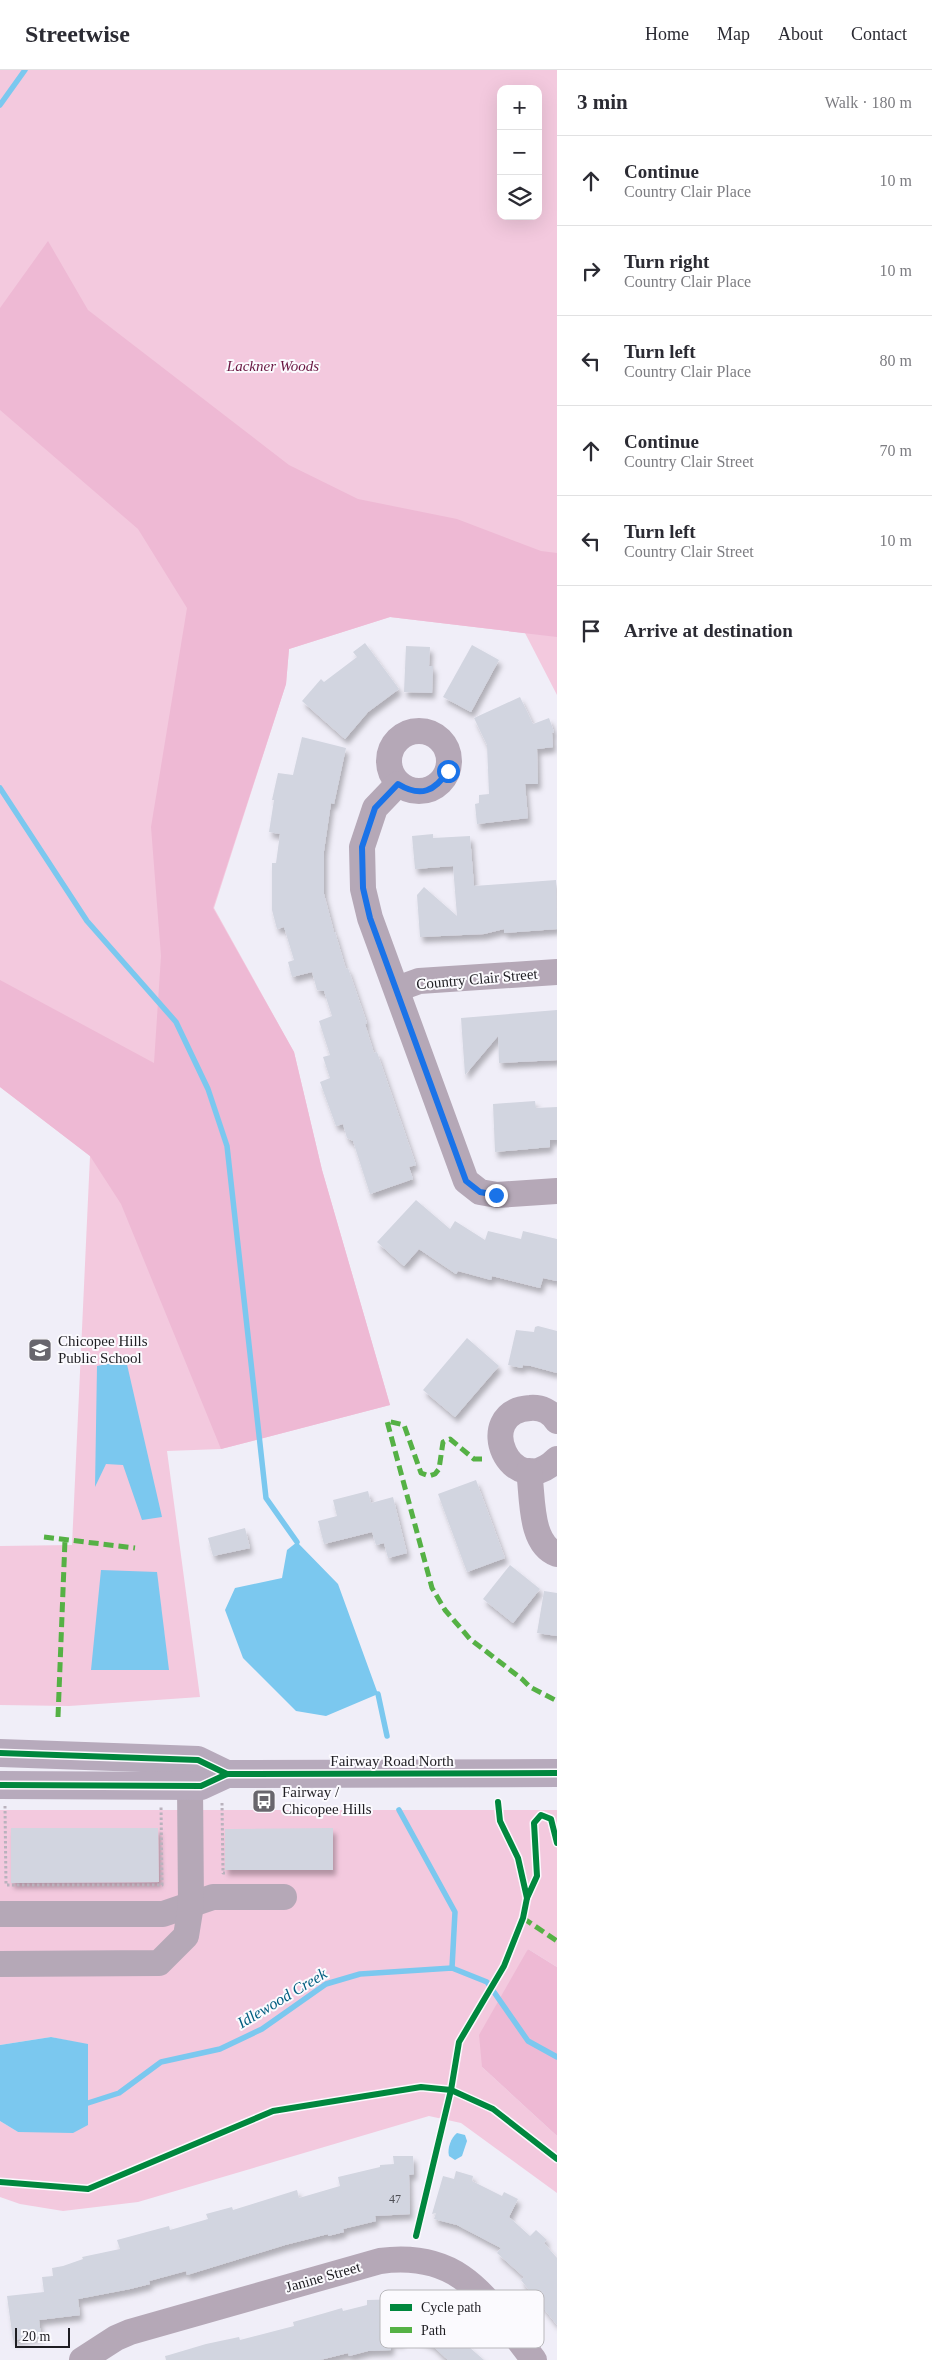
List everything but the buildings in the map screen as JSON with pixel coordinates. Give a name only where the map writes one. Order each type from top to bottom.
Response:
[{"type":"main road","name":"Fairway Road North","points":[[0,1753],[198,1760],[227,1774]]},
{"type":"main road","name":"Fairway Road North","points":[[3,1794],[201,1786],[227,1774],[557,1773]]},
{"type":"street","points":[[397,989],[370,918],[365,898],[362,847],[375,808],[398,784]]},
{"type":"street","name":"Country Clair Street","points":[[557,972],[419,981],[397,989],[466,1181],[480,1192],[496,1195],[557,1191]]},
{"type":"street","points":[[557,1421],[546,1411],[524,1408],[514,1412],[502,1426],[500,1437],[501,1448],[513,1466],[529,1471],[540,1470],[550,1466],[557,1459]]},
{"type":"street","points":[[529,1471],[539,1540],[549,1551],[557,1554]]},
{"type":"street","points":[[0,1964],[159,1963],[186,1936],[191,1905],[190,1786]]},
{"type":"street","points":[[0,1914],[162,1914],[213,1897],[284,1897]]},
{"type":"street","name":"Janine Street","points":[[82,2360],[116,2338],[130,2332],[380,2261],[405,2258],[436,2263],[470,2282],[477,2290]]},
{"type":"street","name":"Janine Street","points":[[524,2348],[534,2360]]},
{"type":"path","points":[[0,1892],[6,1885],[3,1794]]},
{"type":"path","points":[[6,1885],[162,1885],[161,1803]]},
{"type":"path","points":[[222,1803],[222,1873],[231,1873]]},
{"type":"green space","name":"Lackner Woods","points":[[0,70],[557,70],[557,695],[525,633],[390,617],[289,649],[286,684],[214,908],[294,1052],[322,1170],[390,1405],[221,1449],[167,1451],[200,1697],[69,1706],[0,1705],[0,1546],[72,1545],[90,1156],[0,1087]]},
{"type":"green space","points":[[0,1810],[557,1810],[557,1967],[528,1949],[482,2067],[557,2136],[557,2193],[461,2123],[429,2116],[138,2202],[63,2211],[20,2204],[0,2197],[0,2121],[18,2132],[87,2125],[88,2045],[51,2037],[0,2045]]},
{"type":"shaded area","points":[[48,241],[88,310],[289,465],[358,499],[457,519],[541,551],[557,553],[557,637],[390,617],[289,649],[286,684],[213,908],[294,1052],[322,1170],[390,1405],[221,1449],[121,1204],[90,1156],[0,1087],[0,980],[154,1063],[161,956],[151,827],[187,608],[138,529],[0,410],[0,308]]},
{"type":"shaded area","points":[[528,1949],[557,1967],[557,2136],[482,2067],[479,2035]]},
{"type":"water","points":[[126,1360],[162,1517],[142,1520],[123,1465],[106,1464],[95,1487],[97,1366]]},
{"type":"water","points":[[297,1542],[338,1584],[378,1694],[326,1716],[296,1711],[243,1658],[225,1610],[235,1588],[282,1578],[287,1550]]},
{"type":"water","points":[[101,1570],[157,1572],[169,1670],[91,1670]]},
{"type":"water","points":[[51,2037],[88,2044],[88,2125],[73,2133],[18,2132],[0,2121],[0,2045]]},
{"type":"water","points":[[457,2133],[465,2135],[467,2141],[462,2156],[455,2160],[449,2156],[449,2147],[451,2140]]},
{"type":"waterway","points":[[0,105],[25,70]]},
{"type":"waterway","points":[[0,788],[87,921],[176,1022],[208,1089],[227,1146],[266,1498],[297,1542]]},
{"type":"waterway","points":[[378,1694],[387,1736]]},
{"type":"waterway","points":[[399,1810],[455,1912],[452,1968]]},
{"type":"waterway","name":"Idlewood Creek","points":[[88,2103],[119,2093],[161,2062],[220,2049],[262,2029],[326,1984],[360,1974],[452,1968],[487,1982],[528,2041],[557,2057]]},
{"type":"marked path","points":[[482,1459],[474,1459],[450,1439],[443,1442],[439,1469],[435,1474],[429,1476],[421,1473],[404,1425],[387,1421],[432,1588],[445,1610],[470,1639],[530,1687],[557,1701]]},
{"type":"marked path","points":[[44,1537],[135,1548]]},
{"type":"marked path","points":[[58,1717],[65,1540]]},
{"type":"marked path","points":[[523,1918],[557,1941]]},
{"type":"cycle path","points":[[0,1753],[198,1760],[227,1774]]},
{"type":"cycle path","points":[[0,1785],[201,1786],[227,1774],[557,1773]]},
{"type":"cycle path","points":[[498,1802],[500,1821],[518,1858],[527,1898]]},
{"type":"cycle path","points":[[416,2236],[451,2090],[459,2042],[504,1966],[523,1918],[527,1898],[537,1876],[534,1823],[541,1815],[551,1819],[557,1843]]},
{"type":"cycle path","points":[[0,2182],[88,2189],[273,2111],[421,2087],[451,2090],[493,2109],[557,2159]]},
{"type":"place","name":"Chicopee Hills Public School","points":[[40,1350]]},
{"type":"place","name":"Fairway / Chicopee Hills","points":[[264,1801]]},
{"type":"route","points":[[448,771],[440,784],[429,790],[419,792],[407,790],[398,784],[375,808],[362,847],[363,888],[370,918],[466,1181],[480,1192],[496,1195]]}]
